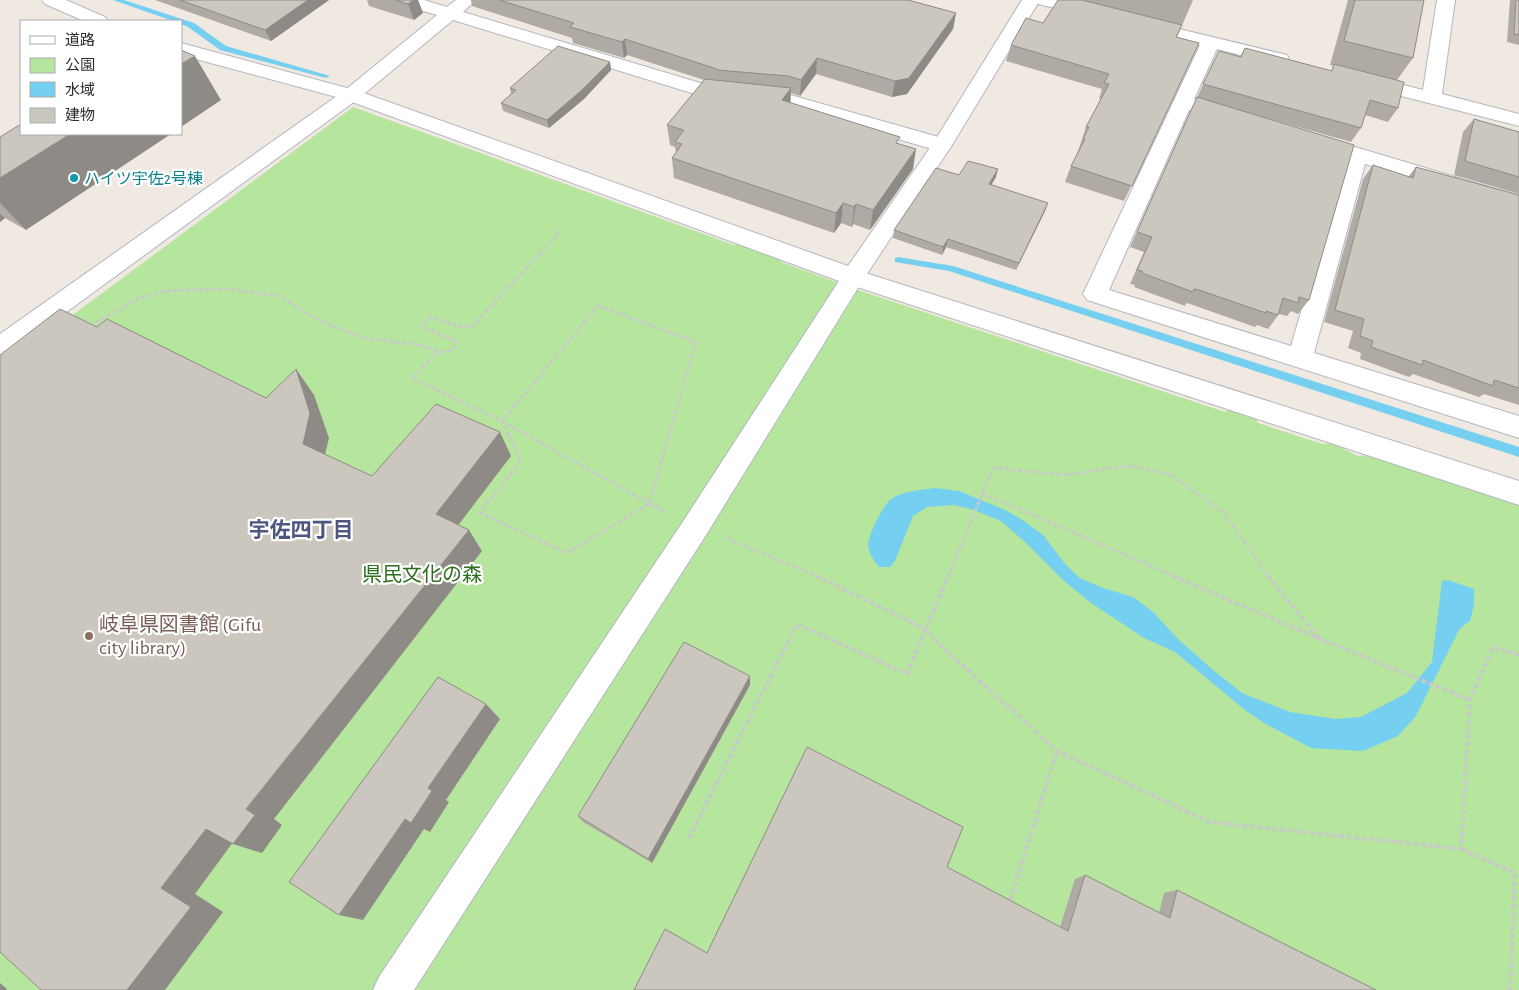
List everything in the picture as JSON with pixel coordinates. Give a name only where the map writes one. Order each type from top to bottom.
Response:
[{"type":"street","points":[[50,0],[97,20]]},
{"type":"street","points":[[405,0],[715,94],[788,100],[942,145]]},
{"type":"street","points":[[0,348],[351,96],[467,0]]},
{"type":"street","points":[[392,990],[696,526],[853,277],[942,145],[1031,0]]},
{"type":"street","points":[[1044,0],[1109,16]]},
{"type":"street","points":[[1432,98],[1446,0]]},
{"type":"street","points":[[1128,21],[1298,64]]},
{"type":"street","points":[[1211,42],[1095,294],[1519,427]]},
{"type":"street","points":[[182,49],[351,96],[853,277],[1519,493]]},
{"type":"street","points":[[1346,76],[1519,120]]},
{"type":"street","points":[[1183,102],[1247,122]]},
{"type":"street","points":[[1293,136],[1519,204]]},
{"type":"street","points":[[1300,359],[1357,155]]},
{"type":"path","points":[[88,327],[138,299],[164,291],[228,289],[280,296],[320,321],[348,334],[420,345],[438,351],[450,351],[456,346],[456,340],[421,327],[430,317],[461,328],[472,326],[559,234],[551,228]]},
{"type":"path","points":[[598,306],[696,342],[649,504],[567,553],[480,513],[521,461],[502,422],[598,306]]},
{"type":"path","points":[[438,351],[412,378],[502,422],[649,504],[696,526],[811,573],[927,630],[941,646],[1057,750],[1210,822],[1461,849],[1515,873],[1510,990]]},
{"type":"path","points":[[689,838],[798,624],[907,674],[927,630],[993,468],[1069,476],[1108,468],[1134,466],[1171,475],[1224,514],[1275,585],[1318,638]]},
{"type":"path","points":[[982,493],[1318,638],[1470,700]]},
{"type":"path","points":[[1461,849],[1470,700],[1493,647],[1519,656]]},
{"type":"path","points":[[1010,900],[1057,750]]},
{"type":"green space","name":"県民文化の森","points":[[353,107],[734,245],[747,241],[784,263],[861,291],[1225,412],[1234,407],[1256,419],[1258,423],[1322,444],[1332,443],[1358,456],[1386,454],[1519,484],[1519,990],[0,990],[0,369]]},
{"type":"water","points":[[935,488],[959,491],[1005,510],[1021,519],[1043,535],[1066,565],[1080,578],[1103,588],[1133,597],[1153,612],[1179,640],[1242,693],[1290,712],[1335,719],[1361,717],[1407,693],[1432,662],[1442,581],[1448,580],[1474,589],[1474,605],[1470,621],[1460,628],[1416,716],[1398,736],[1363,751],[1311,748],[1264,723],[1245,710],[1175,652],[1144,638],[1091,603],[1064,581],[1001,521],[971,509],[953,505],[927,507],[913,516],[895,561],[890,567],[879,567],[872,558],[868,546],[873,529],[887,504],[895,497],[912,491]]},
{"type":"building","points":[[180,0],[308,0],[265,30]]},
{"type":"building","points":[[395,0],[413,0],[408,4]]},
{"type":"building","points":[[499,0],[908,0],[956,13],[909,78],[895,81],[817,58],[801,80],[788,76],[717,70],[625,39],[622,42],[570,27],[574,23]]},
{"type":"building","points":[[1058,0],[1082,0],[1182,25],[1176,37],[1199,43],[1132,186],[1071,166],[1085,139],[1083,139],[1089,127],[1086,127],[1109,84],[1104,83],[1109,74],[1011,45],[1026,18],[1043,23]]},
{"type":"building","points":[[1355,0],[1424,0],[1413,58],[1344,41]]},
{"type":"building","points":[[1516,0],[1519,0],[1519,35],[1514,34]]},
{"type":"building","points":[[558,46],[610,62],[582,90],[547,120],[501,103],[516,90],[510,88]]},
{"type":"building","points":[[1245,48],[1332,71],[1334,64],[1404,82],[1398,108],[1370,100],[1361,128],[1203,84],[1219,51],[1241,57]]},
{"type":"building","points":[[182,50],[195,56],[182,63]]},
{"type":"building","points":[[705,79],[791,88],[782,100],[900,137],[896,143],[916,149],[873,210],[856,204],[854,207],[843,203],[836,213],[672,158],[682,144],[675,142],[684,130],[667,125]]},
{"type":"building","points":[[1197,97],[1354,145],[1309,300],[1299,297],[1298,303],[1283,298],[1278,315],[1266,311],[1266,313],[1199,290],[1194,289],[1193,292],[1137,270],[1152,237],[1137,232]]},
{"type":"building","points":[[1474,119],[1519,132],[1519,177],[1465,161]]},
{"type":"building","points":[[20,125],[20,135],[68,135],[0,178],[0,137]]},
{"type":"building","points":[[968,161],[998,169],[989,184],[1048,203],[1019,263],[948,239],[943,247],[894,230],[936,168],[959,175]]},
{"type":"building","points":[[1373,165],[1413,178],[1416,167],[1519,195],[1519,388],[1494,380],[1493,386],[1423,360],[1422,365],[1371,347],[1373,341],[1360,336],[1364,319],[1335,310]]},
{"type":"building","points":[[60,309],[97,327],[107,319],[266,398],[296,369],[310,413],[303,444],[372,476],[436,404],[500,432],[436,514],[469,530],[246,809],[255,815],[233,844],[206,829],[161,888],[191,907],[127,990],[41,990],[0,952],[0,355]]},
{"type":"building","points":[[684,642],[750,676],[648,859],[578,816]]},
{"type":"building","points":[[438,677],[486,704],[428,788],[432,791],[411,823],[405,819],[339,915],[289,882]]},
{"type":"building","points":[[807,747],[963,827],[947,867],[1068,931],[1085,875],[1170,918],[1177,890],[1376,990],[634,990],[665,929],[707,953]]},
{"type":"waterway","points":[[117,0],[177,20]]},
{"type":"waterway","points":[[182,22],[191,25],[223,48],[326,76]]},
{"type":"waterway","points":[[898,260],[950,268],[1519,452]]},
{"type":"place","name":"ハイツ宇佐2号棟","points":[[74,178]]},
{"type":"place","name":"岐阜県図書館 (Gifu city library)","points":[[89,636]]},
{"type":"district","name":"宇佐四丁目","points":[[301,530]]}]
